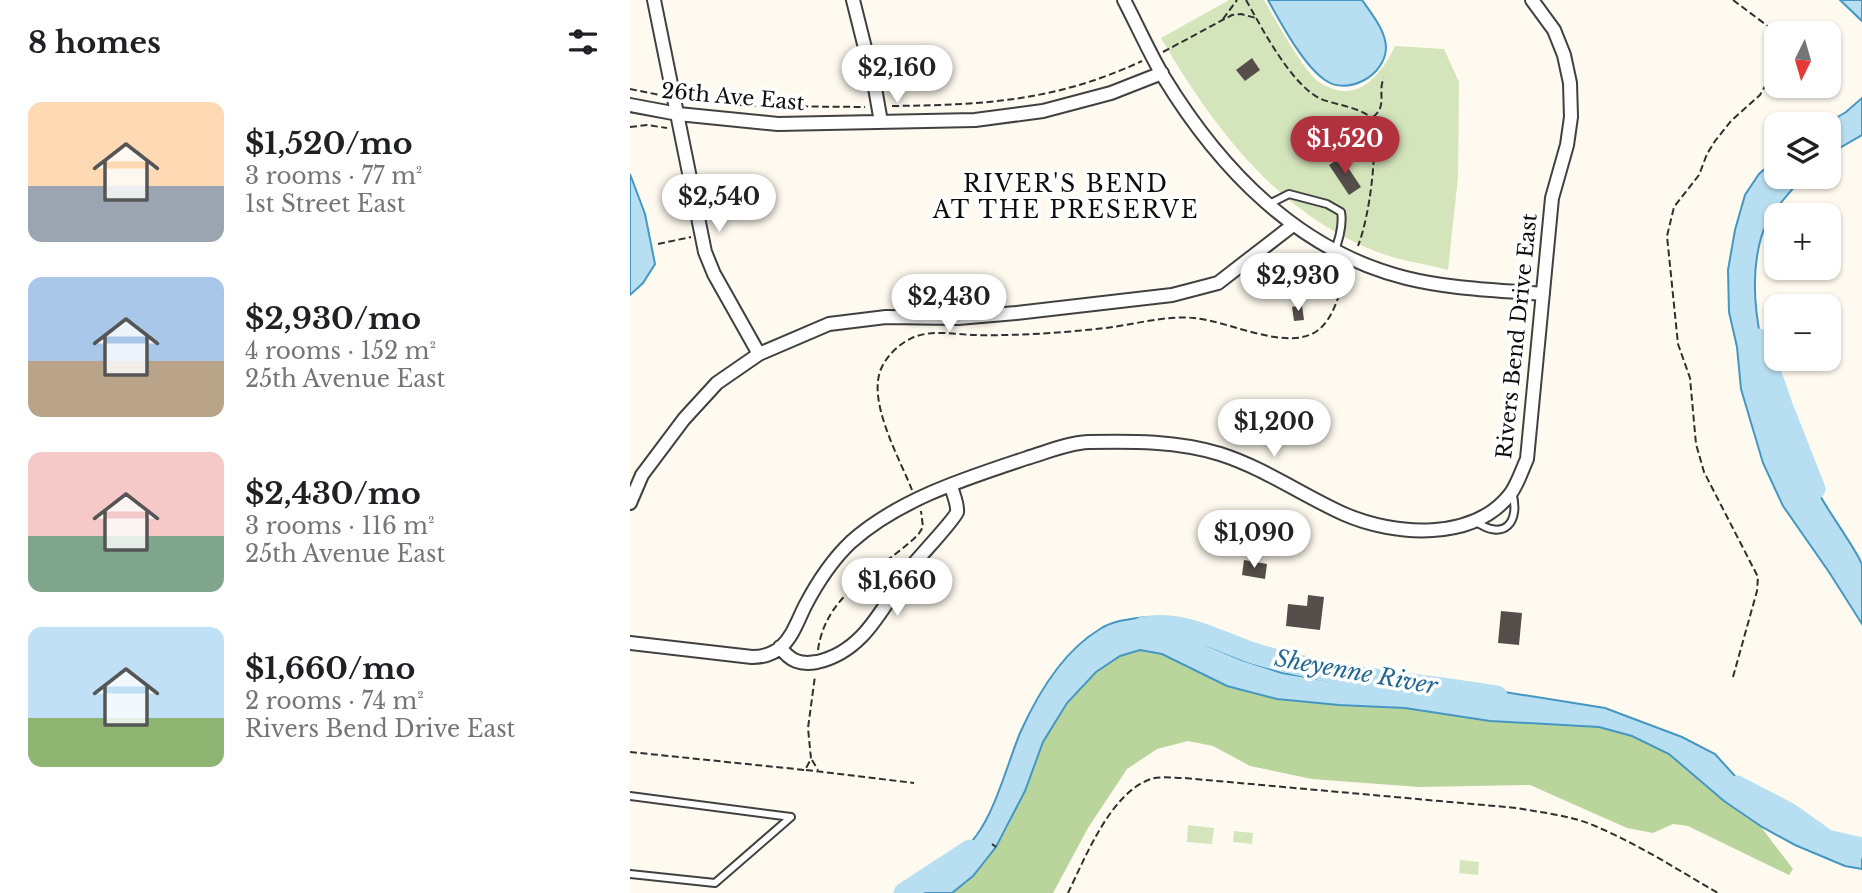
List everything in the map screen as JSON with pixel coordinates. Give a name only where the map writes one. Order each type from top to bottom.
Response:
[{"type":"street","points":[[654,0],[705,252],[714,274],[759,354]]},
{"type":"street","points":[[853,0],[881,122]]},
{"type":"street","points":[[1124,0],[1162,74],[1214,147],[1268,205],[1293,225],[1335,251],[1392,274],[1425,282],[1543,294]]},
{"type":"street","name":"Rivers Bend Drive East","points":[[780,647],[792,634],[832,563],[851,542],[882,518],[951,486],[1061,447],[1085,442],[1183,446],[1221,454],[1260,470],[1344,514],[1374,524],[1426,530],[1463,525],[1489,512],[1512,490],[1527,459],[1552,198],[1567,145],[1571,117],[1570,83],[1564,55],[1554,30],[1532,0]]},
{"type":"street","name":"26th Ave East","points":[[630,105],[678,114],[778,124],[975,120],[1043,111],[1111,93],[1162,74]]},
{"type":"street","points":[[630,503],[642,475],[684,419],[717,383],[759,354],[829,324],[886,317],[958,317],[1016,313],[1172,295],[1219,283],[1293,225]]},
{"type":"street","points":[[630,643],[752,657],[762,657],[780,647],[797,663],[829,659],[850,649],[864,637],[910,569],[952,522],[957,513],[951,486]]},
{"type":"lane","points":[[1253,258],[1271,281],[1282,288],[1297,291],[1308,287],[1318,278],[1342,236],[1342,212],[1327,204],[1289,194],[1268,205]]},
{"type":"lane","points":[[1474,520],[1490,530],[1507,527],[1514,519],[1516,511],[1512,490]]},
{"type":"lane","points":[[630,796],[791,817],[715,883],[630,874]]},
{"type":"path","points":[[1223,20],[1237,0]]},
{"type":"path","points":[[1246,0],[1299,81],[1312,94],[1349,105],[1372,118]]},
{"type":"path","points":[[1733,0],[1764,23]]},
{"type":"path","points":[[630,89],[749,106],[813,108],[966,105],[1034,97],[1087,83],[1153,56],[1223,20],[1241,14],[1256,19]]},
{"type":"path","points":[[1372,118],[1382,105],[1381,81],[1384,78]]},
{"type":"path","points":[[1732,677],[1757,591],[1758,577],[1704,472],[1696,444],[1690,378],[1678,344],[1667,236],[1674,207],[1699,174],[1715,141],[1764,88]]},
{"type":"path","points":[[1358,247],[1366,224],[1374,144],[1372,118]]},
{"type":"path","points":[[630,127],[663,127]]},
{"type":"path","points":[[658,244],[702,236]]},
{"type":"path","points":[[911,486],[879,408],[877,385],[880,370],[889,356],[898,346],[913,337],[927,334],[1058,332],[1191,317],[1282,338],[1300,338],[1317,331],[1330,318],[1347,272]]},
{"type":"path","points":[[819,772],[811,760],[808,728],[819,642],[827,618],[850,590],[918,536],[923,527],[921,510]]},
{"type":"path","points":[[630,752],[914,783]]},
{"type":"path","points":[[804,770],[811,760]]},
{"type":"path","points":[[1068,893],[1094,841],[1129,792],[1152,779],[1184,778],[1517,808],[1563,816],[1594,825],[1637,846],[1718,893]]},
{"type":"path","points":[[992,844],[996,847]]},
{"type":"green space","points":[[1229,0],[1264,0],[1305,67],[1319,82],[1332,89],[1355,90],[1365,85],[1382,68],[1395,46],[1444,49],[1459,82],[1458,177],[1448,270],[1388,256],[1344,237],[1280,192],[1227,136],[1203,105],[1161,38]]},
{"type":"green space","points":[[1140,650],[1162,654],[1188,668],[1277,699],[1405,708],[1490,721],[1599,727],[1632,736],[1669,754],[1724,801],[1761,827],[1793,869],[1789,875],[1688,826],[1673,824],[1653,833],[1627,828],[1530,785],[1419,787],[1312,779],[1250,766],[1213,746],[1188,741],[1157,749],[1127,769],[1088,828],[1053,893],[952,893],[992,854],[1016,809],[1043,744],[1075,694],[1108,663],[1122,655]]},
{"type":"green space","points":[[1188,825],[1214,828],[1212,844],[1187,842]]},
{"type":"green space","points":[[1234,831],[1253,833],[1252,844],[1233,842]]},
{"type":"green space","points":[[1460,860],[1479,862],[1478,875],[1459,873]]},
{"type":"water","points":[[1268,0],[1362,0],[1384,35],[1384,58],[1372,75],[1354,84],[1344,86],[1325,80],[1301,54]]},
{"type":"water","points":[[1840,0],[1862,0],[1862,21]]},
{"type":"water","points":[[1862,98],[1862,135],[1841,147],[1841,115]]},
{"type":"water","points":[[1764,170],[1764,189],[1793,189],[1781,203],[1764,203],[1764,229],[1755,269],[1764,371],[1769,371],[1793,438],[1821,497],[1862,565],[1862,624],[1783,506],[1763,463],[1741,389],[1737,347],[1729,312],[1728,270],[1745,195]]},
{"type":"water","points":[[630,174],[645,214],[655,264],[643,283],[630,295]]},
{"type":"water","points":[[1146,617],[1174,627],[1204,644],[1242,660],[1282,673],[1407,690],[1452,693],[1492,690],[1605,708],[1682,737],[1715,754],[1743,785],[1778,812],[1836,843],[1862,848],[1862,869],[1845,866],[1795,845],[1762,827],[1724,801],[1669,754],[1632,736],[1599,727],[1490,721],[1405,708],[1277,699],[1227,686],[1162,654],[1140,650],[1120,656],[1096,672],[1067,703],[1043,742],[1025,791],[996,847],[973,876],[952,893],[900,893],[951,862],[976,836],[995,800],[1027,719],[1052,675],[1074,649],[1105,626]]},
{"type":"building","points":[[1252,58],[1260,70],[1245,81],[1236,70]]},
{"type":"building","points":[[1341,157],[1361,187],[1349,195],[1329,165]]},
{"type":"building","points":[[1302,305],[1304,320],[1294,321],[1292,307]]},
{"type":"building","points":[[1244,560],[1267,564],[1265,579],[1242,575]]},
{"type":"building","points":[[1308,595],[1324,597],[1320,630],[1286,626],[1288,604],[1307,606]]},
{"type":"building","points":[[1501,611],[1522,613],[1519,645],[1498,643]]},
{"type":"waterway","name":"Sheyenne River","points":[[1759,339],[1815,489]]},
{"type":"waterway","name":"Sheyenne River","points":[[1143,627],[1185,628],[1259,655],[1322,670],[1497,696]]},
{"type":"waterway","name":"Sheyenne River","points":[[1737,786],[1789,813],[1827,840],[1862,848]]},
{"type":"waterway","name":"Sheyenne River","points":[[904,893],[970,850]]},
{"type":"district","name":"RIVER'S BEND AT THE PRESERVE","points":[[1066,197]]}]
